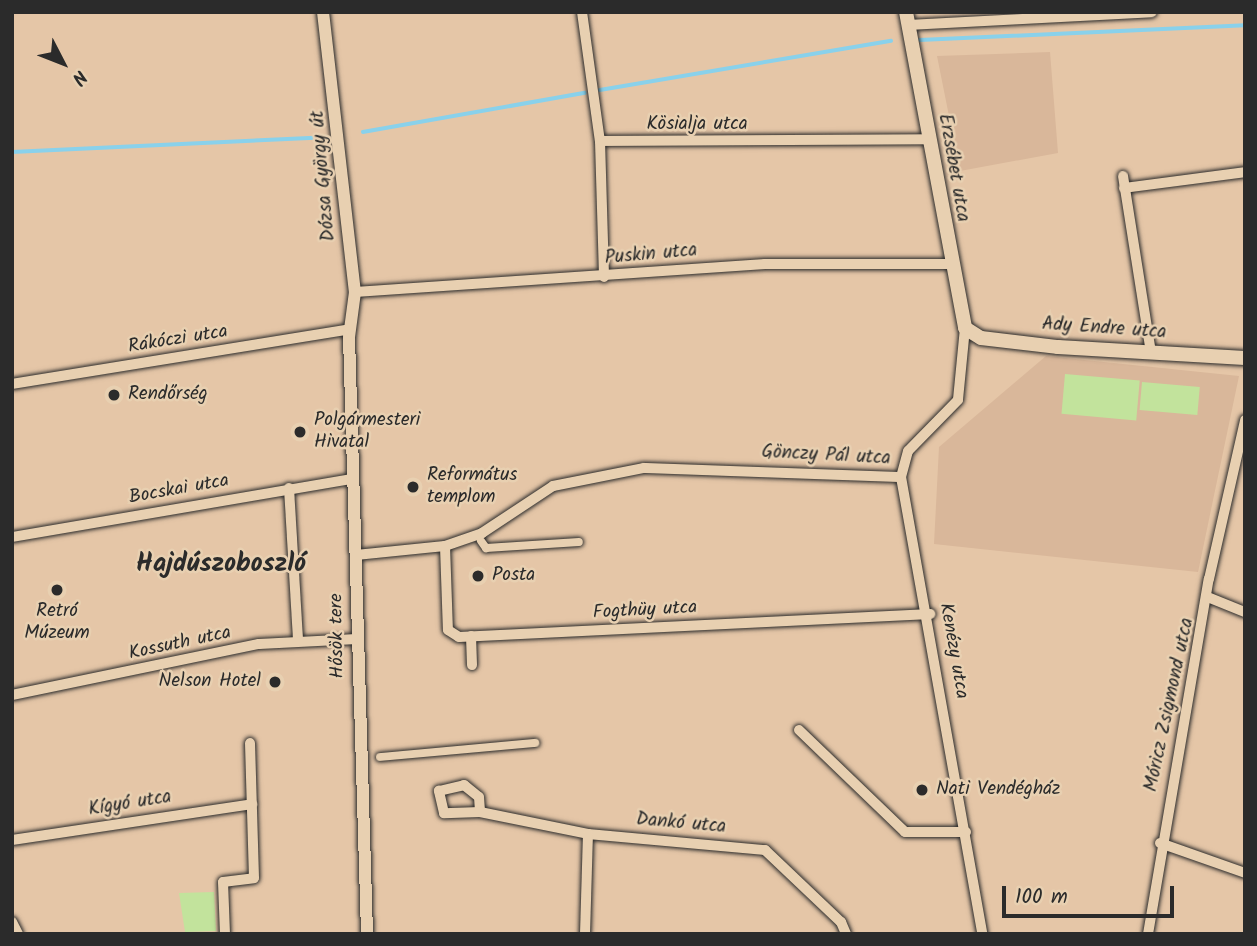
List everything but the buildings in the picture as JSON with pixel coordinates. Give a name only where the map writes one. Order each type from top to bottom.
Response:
[{"type":"main road","name":"Erzsébet utca","points":[[907,19],[950,264],[965,328]]},
{"type":"main road","name":"Ady Endre utca","points":[[965,328],[981,338],[1245,358]]},
{"type":"street","name":"Dózsa György út","points":[[323,12],[355,292],[350,333]]},
{"type":"street","points":[[582,12],[600,141],[604,277]]},
{"type":"street","points":[[907,19],[1152,12]]},
{"type":"street","name":"Kösialja utca","points":[[600,141],[929,139]]},
{"type":"street","points":[[1124,188],[1245,172]]},
{"type":"street","points":[[1123,176],[1151,352]]},
{"type":"street","name":"Puskin utca","points":[[355,292],[765,264],[950,264]]},
{"type":"street","name":"Gönczy Pál utca","points":[[356,555],[445,546],[482,533],[553,486],[578,478],[644,468],[901,477],[908,451],[958,400],[965,328]]},
{"type":"street","name":"Rákóczi utca","points":[[12,384],[350,333]]},
{"type":"street","name":"Hősök tere","points":[[350,333],[367,934]]},
{"type":"street","name":"Móricz Zsigmond utca","points":[[1148,934],[1160,843],[1210,598],[1209,579],[1245,421]]},
{"type":"street","name":"Kenézy utca","points":[[901,477],[930,614],[982,934]]},
{"type":"street","name":"Bocskai utca","points":[[12,537],[353,479]]},
{"type":"street","points":[[1231,486],[1245,487]]},
{"type":"street","name":"Hősök tere","points":[[289,488],[298,638]]},
{"type":"street","points":[[481,541],[486,548],[579,542]]},
{"type":"street","points":[[445,546],[448,629],[473,636],[472,664]]},
{"type":"street","points":[[1210,598],[1245,612]]},
{"type":"street","name":"Fogthüy utca","points":[[473,636],[930,614]]},
{"type":"street","name":"Kossuth utca","points":[[12,695],[298,638],[357,639]]},
{"type":"street","points":[[799,730],[905,832],[966,832]]},
{"type":"street","points":[[225,934],[223,882],[254,878],[250,743]]},
{"type":"street","points":[[380,757],[536,743]]},
{"type":"street","name":"Kígyó utca","points":[[12,839],[252,804]]},
{"type":"street","name":"Dankó utca","points":[[480,812],[588,834],[765,850],[841,922],[846,934]]},
{"type":"street","points":[[585,934],[588,834]]},
{"type":"street","points":[[1160,843],[1245,873]]},
{"type":"street","points":[[12,922],[18,934]]},
{"type":"shaded area","points":[[1050,52],[1058,153],[960,171],[937,56]]},
{"type":"shaded area","points":[[1046,356],[1239,376],[1198,572],[934,544],[939,447]]},
{"type":"green space","points":[[1065,374],[1140,381],[1136,420],[1062,414]]},
{"type":"green space","points":[[1142,382],[1200,387],[1197,415],[1140,410]]},
{"type":"green space","points":[[214,892],[216,931],[185,932],[179,893]]},
{"type":"waterway","points":[[920,40],[1245,25]]},
{"type":"waterway","points":[[600,90],[891,41]]},
{"type":"waterway","points":[[363,132],[585,93]]},
{"type":"waterway","points":[[12,152],[326,137]]},
{"type":"place","name":"Rendőrség","points":[[114,395]]},
{"type":"place","name":"Polgármesteri Hivatal","points":[[300,432]]},
{"type":"place","name":"Református templom","points":[[413,487]]},
{"type":"place","name":"Posta","points":[[478,576]]},
{"type":"place","name":"Retró Múzeum","points":[[57,590]]},
{"type":"place","name":"Nelson Hotel","points":[[275,682]]},
{"type":"place","name":"Nati Vendégház","points":[[922,790]]},
{"type":"district","name":"Hajdúszoboszló","points":[[221,565]]}]
